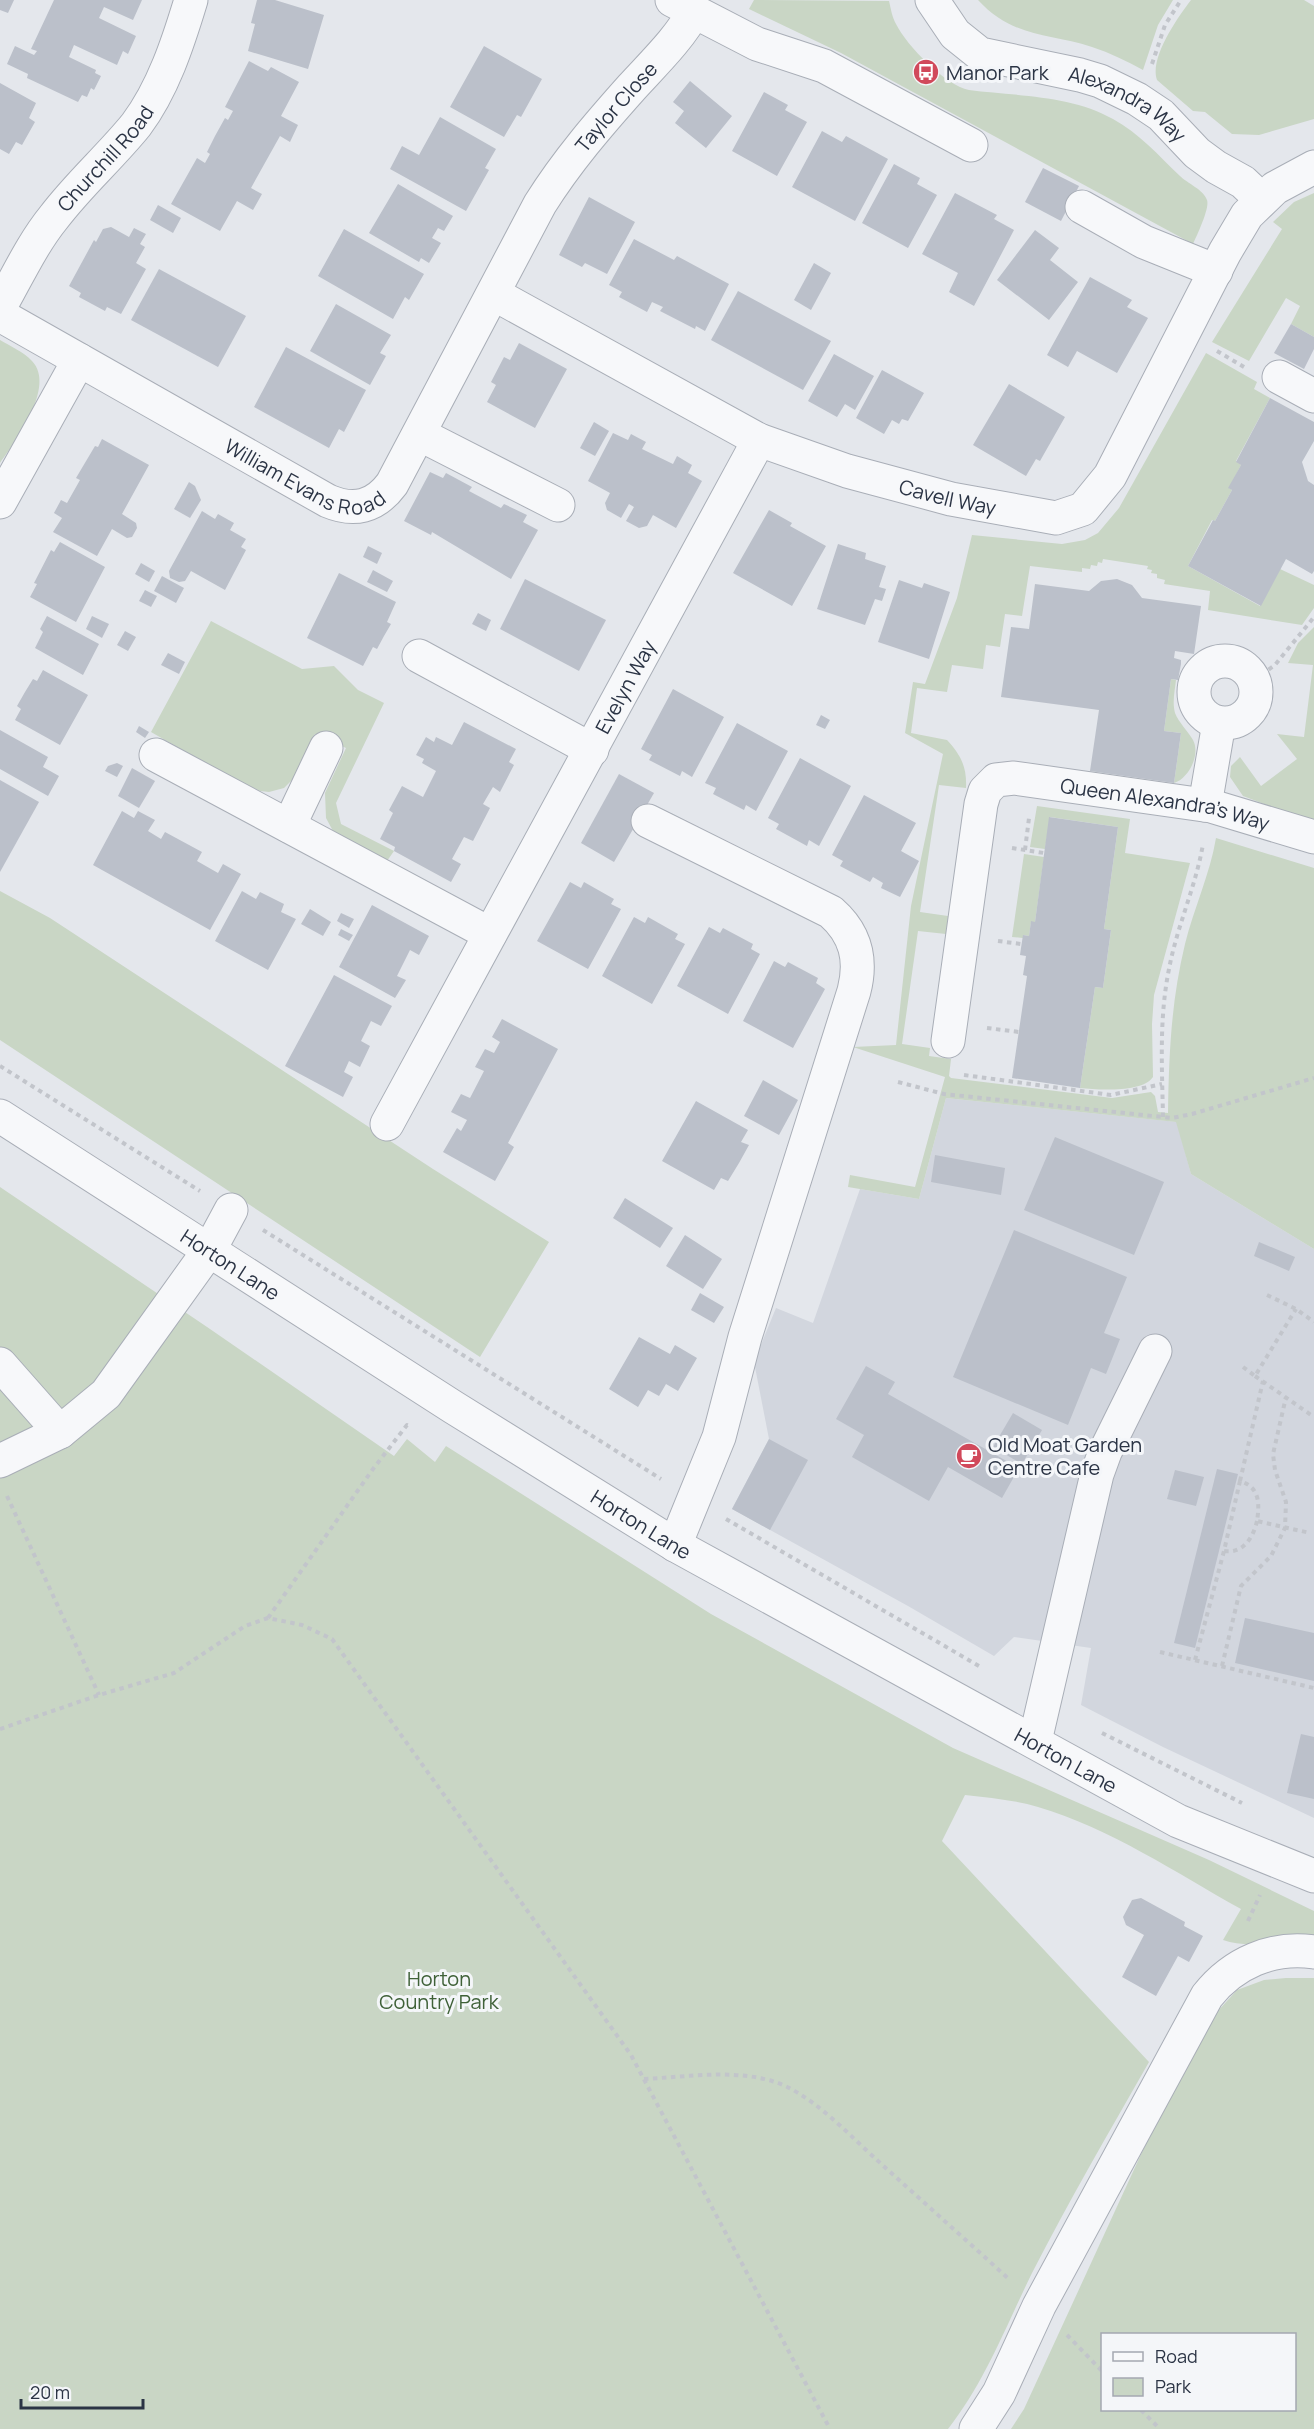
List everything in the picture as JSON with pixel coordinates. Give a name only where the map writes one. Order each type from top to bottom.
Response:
[{"type":"street","name":"Churchill Road","points":[[0,307],[49,222],[126,137],[148,107],[167,67],[191,0]]},
{"type":"street","name":"Alexandra Way","points":[[932,0],[955,34],[980,54],[1080,75],[1100,81],[1137,99],[1161,115],[1197,153],[1243,182],[1261,199]]},
{"type":"street","points":[[683,6],[757,44],[824,66],[971,145]]},
{"type":"street","name":"Taylor Close","points":[[540,204],[581,145],[650,67],[683,6]]},
{"type":"street","points":[[1261,199],[1290,178],[1314,167]]},
{"type":"street","name":"Cavell Way","points":[[494,294],[759,440],[847,471],[951,499],[1056,518],[1083,509],[1110,476],[1240,226],[1261,199]]},
{"type":"street","name":"William Evans Road","points":[[0,315],[328,501],[347,507],[366,506],[380,498],[392,484],[540,204]]},
{"type":"street","points":[[1083,207],[1144,242],[1216,271]]},
{"type":"street","points":[[0,502],[79,360]]},
{"type":"street","points":[[1279,377],[1314,396]]},
{"type":"street","points":[[419,434],[558,505]]},
{"type":"street","name":"Evelyn Way","points":[[387,1124],[759,440]]},
{"type":"street","points":[[419,656],[592,750]]},
{"type":"street","points":[[1230,661],[1244,666],[1254,680],[1256,697],[1251,711],[1239,720],[1219,723],[1202,714],[1195,701],[1195,682],[1203,670],[1215,662],[1230,661]]},
{"type":"street","points":[[1208,806],[1219,723]]},
{"type":"street","points":[[289,826],[326,748]]},
{"type":"street","points":[[156,755],[490,934]]},
{"type":"street","name":"Queen Alexandra's Way","points":[[948,1041],[982,799],[985,791],[996,780],[1014,778],[1208,806],[1314,837]]},
{"type":"street","points":[[648,820],[831,912],[847,928],[858,958],[857,980],[850,1006],[745,1337],[719,1437],[675,1545]]},
{"type":"street","name":"Horton Lane","points":[[0,1116],[453,1407],[675,1545],[1178,1821],[1314,1876]]},
{"type":"street","points":[[2,1477],[106,1394],[210,1249],[231,1210]]},
{"type":"street","points":[[1035,1741],[1097,1473],[1155,1351]]},
{"type":"street","points":[[0,1364],[60,1432]]},
{"type":"street","points":[[976,2429],[999,2393],[1039,2307],[1207,1996],[1220,1979],[1239,1965],[1283,1952],[1314,1952]]},
{"type":"path","points":[[1137,99],[1146,86],[1165,25],[1181,0]]},
{"type":"path","points":[[1185,334],[1246,368],[1267,371],[1279,377]]},
{"type":"path","points":[[1254,680],[1275,665],[1314,616]]},
{"type":"path","points":[[1163,1117],[1162,1022],[1169,969],[1202,852],[1208,806]]},
{"type":"path","points":[[948,1041],[949,1047],[956,1053],[955,1073],[1111,1095],[1162,1084]]},
{"type":"path","points":[[0,1066],[694,1500],[985,1669]]},
{"type":"path","points":[[898,1082],[938,1093],[1172,1118],[1314,1078]]},
{"type":"path","points":[[1267,1294],[1296,1309],[1314,1322]]},
{"type":"path","points":[[1256,1376],[1296,1309]]},
{"type":"path","points":[[1243,1367],[1314,1417]]},
{"type":"path","points":[[1195,1660],[1224,1551],[1263,1381]]},
{"type":"path","points":[[1222,1666],[1241,1586],[1270,1556],[1285,1528],[1286,1502],[1275,1470],[1273,1454],[1286,1397]]},
{"type":"path","points":[[268,1618],[408,1425],[417,1429]]},
{"type":"path","points":[[2,1477],[99,1695]]},
{"type":"path","points":[[1224,1551],[1241,1549],[1251,1539],[1257,1521],[1256,1490],[1248,1483],[1240,1481]]},
{"type":"path","points":[[1257,1521],[1310,1533]]},
{"type":"path","points":[[0,1729],[99,1695],[174,1673],[245,1626],[268,1618],[302,1625],[332,1639],[631,2055],[830,2429]]},
{"type":"path","points":[[1161,1652],[1314,1688]]},
{"type":"path","points":[[1096,1730],[1252,1808]]},
{"type":"path","points":[[1239,1965],[1238,1942],[1275,1862]]},
{"type":"path","points":[[644,2079],[722,2075],[752,2076],[774,2081],[793,2090],[833,2120],[1039,2307],[1101,2370]]},
{"type":"path","points":[[1143,2411],[1160,2429]]},
{"type":"shaded area","points":[[946,1098],[1177,1122],[1191,1174],[1314,1249],[1314,1818],[1163,1747],[1081,1705],[1091,1648],[1014,1637],[994,1656],[732,1509],[769,1439],[754,1362],[776,1308],[813,1323],[860,1189],[919,1199]]},
{"type":"green space","points":[[754,0],[889,1],[895,21],[909,43],[938,73],[959,87],[1061,101],[1097,111],[1113,119],[1140,138],[1205,196],[1207,209],[1193,244],[841,53],[749,9]]},
{"type":"green space","points":[[978,0],[1173,0],[1158,25],[1143,70],[1092,47],[1018,28],[991,12]]},
{"type":"green space","points":[[1191,0],[1304,0],[1314,6],[1314,119],[1259,135],[1232,134],[1205,112],[1193,111],[1157,80],[1157,61],[1166,38]]},
{"type":"green space","points":[[1314,193],[1314,337],[1291,324],[1300,306],[1286,298],[1249,361],[1212,342],[1282,229],[1273,222],[1294,202]]},
{"type":"green space","points":[[0,340],[32,361],[38,372],[39,384],[31,413],[0,463]]},
{"type":"green space","points":[[1206,353],[1257,382],[1254,389],[1270,398],[1236,461],[1241,465],[1229,488],[1232,490],[1215,521],[1212,520],[1188,566],[1260,606],[1280,569],[1314,585],[1314,608],[1302,625],[1208,610],[1210,591],[1164,584],[1165,580],[1157,578],[1157,574],[1147,569],[1148,566],[1103,559],[1102,563],[1098,562],[1097,566],[1091,565],[1090,569],[1082,568],[1082,572],[1030,566],[1022,616],[1005,614],[1000,647],[986,645],[983,669],[952,665],[947,692],[917,688],[911,733],[947,740],[962,762],[966,788],[939,785],[920,912],[948,916],[946,934],[918,931],[902,1044],[930,1048],[929,1056],[951,1059],[949,1076],[951,1078],[1112,1098],[1151,1092],[1155,1096],[1158,1112],[1168,1113],[1170,1049],[1177,987],[1185,944],[1210,865],[1216,838],[1314,868],[1314,1249],[1191,1174],[1176,1122],[946,1098],[919,1199],[848,1187],[850,1175],[915,1187],[945,1077],[853,1047],[896,1045],[911,906],[943,754],[905,733],[913,682],[925,684],[957,598],[972,535],[1062,544],[1085,540],[1098,533],[1119,508]]},
{"type":"green space","points":[[211,621],[302,669],[334,666],[358,690],[384,703],[336,803],[341,824],[394,851],[387,861],[333,831],[326,818],[325,793],[346,748],[315,734],[294,778],[284,788],[269,792],[240,783],[151,732]]},
{"type":"green space","points":[[1314,627],[1314,823],[1243,796],[1230,777],[1231,766],[1240,757],[1261,786],[1297,759],[1277,734],[1304,737],[1313,665],[1288,663],[1298,643]]},
{"type":"green space","points":[[1171,679],[1176,680],[1175,713],[1195,746],[1192,766],[1184,777],[1174,783],[1181,733],[1164,731]]},
{"type":"green space","points":[[1037,806],[1130,819],[1125,853],[1190,863],[1154,995],[1153,1077],[1139,1086],[1119,1089],[1080,1088],[1095,987],[1103,988],[1111,930],[1104,929],[1118,827],[1050,817],[1045,849],[1030,847]]},
{"type":"green space","points":[[1024,854],[1044,857],[1035,922],[1031,922],[1029,936],[1023,935],[1023,938],[1012,937]]},
{"type":"green space","points":[[0,891],[50,918],[433,1169],[549,1242],[480,1357],[0,1040]]},
{"type":"green space","name":"Horton Country Park","points":[[0,1187],[394,1456],[407,1439],[435,1462],[446,1446],[711,1614],[953,1748],[1209,1860],[1314,1911],[1314,1937],[1256,1944],[1223,1940],[1241,1909],[1167,1866],[1117,1839],[1065,1816],[1020,1803],[965,1795],[942,1841],[1149,2062],[1046,2246],[984,2373],[948,2429],[0,2429]]},
{"type":"green space","points":[[1314,1978],[1314,2429],[1011,2429],[1024,2409],[1171,2089],[1216,2013],[1237,1990],[1264,1980]]},
{"type":"building","points":[[0,0],[14,0],[8,13],[0,10]]},
{"type":"building","points":[[54,0],[142,0],[133,20],[104,7],[99,18],[136,36],[128,54],[123,51],[117,65],[74,45],[69,57],[96,70],[95,73],[101,76],[94,90],[91,88],[87,97],[82,95],[78,102],[27,78],[28,74],[7,64],[15,46],[34,55],[37,51],[31,49]]},
{"type":"building","points":[[257,0],[275,0],[324,15],[308,69],[248,51],[255,24],[251,23]]},
{"type":"building","points":[[484,46],[542,79],[521,117],[517,115],[504,137],[450,107]]},
{"type":"building","points":[[249,61],[268,71],[271,67],[299,82],[281,116],[298,125],[290,142],[280,136],[251,188],[262,194],[253,210],[237,201],[220,231],[171,204],[197,158],[205,163],[210,154],[207,152],[215,136],[225,118],[228,120],[233,111],[225,107]]},
{"type":"building","points":[[690,81],[732,116],[706,148],[675,123],[684,111],[673,102]]},
{"type":"building","points":[[0,83],[36,103],[29,118],[35,122],[22,145],[16,142],[9,154],[0,149]]},
{"type":"building","points":[[764,92],[788,105],[785,110],[807,122],[777,176],[732,151]]},
{"type":"building","points":[[440,117],[496,149],[485,168],[489,170],[466,211],[390,169],[402,146],[419,155]]},
{"type":"building","points":[[822,131],[842,142],[846,136],[888,159],[855,221],[792,187]]},
{"type":"building","points":[[894,164],[920,178],[917,184],[937,195],[908,248],[862,223]]},
{"type":"building","points":[[1043,168],[1079,186],[1061,221],[1025,202]]},
{"type":"building","points":[[398,184],[453,216],[444,231],[438,228],[432,238],[441,243],[429,263],[421,258],[419,262],[369,233]]},
{"type":"building","points":[[955,193],[997,215],[994,219],[1014,230],[974,306],[949,292],[958,273],[922,254]]},
{"type":"building","points":[[589,197],[635,222],[607,274],[585,263],[582,267],[559,255]]},
{"type":"building","points":[[158,205],[181,218],[173,233],[150,220]]},
{"type":"building","points":[[111,227],[129,237],[134,228],[146,234],[140,244],[145,247],[136,263],[146,269],[121,314],[107,307],[105,311],[79,297],[81,293],[69,286],[94,240],[96,242],[103,229]]},
{"type":"building","points":[[344,229],[424,274],[409,300],[405,297],[393,319],[318,276]]},
{"type":"building","points":[[1035,230],[1059,248],[1050,260],[1078,282],[1049,320],[997,280]]},
{"type":"building","points":[[634,239],[674,260],[677,256],[729,284],[705,331],[696,326],[695,329],[660,311],[663,307],[652,302],[647,312],[619,297],[622,292],[609,285]]},
{"type":"building","points":[[814,263],[831,273],[811,310],[794,300]]},
{"type":"building","points":[[159,269],[246,316],[218,367],[131,320]]},
{"type":"building","points":[[1090,277],[1132,300],[1127,307],[1148,318],[1117,373],[1077,351],[1068,367],[1047,355]]},
{"type":"building","points":[[738,291],[831,341],[803,390],[711,340]]},
{"type":"building","points":[[336,304],[391,335],[380,353],[386,356],[370,385],[310,351]]},
{"type":"building","points":[[1291,324],[1314,337],[1314,349],[1304,369],[1274,353]]},
{"type":"building","points":[[519,343],[567,369],[535,428],[487,402],[496,385],[491,382],[504,357],[510,360]]},
{"type":"building","points":[[286,347],[366,390],[344,432],[339,429],[329,448],[254,407]]},
{"type":"building","points":[[834,354],[874,376],[855,410],[845,404],[837,417],[808,401]]},
{"type":"building","points":[[882,370],[924,393],[908,421],[902,419],[899,424],[892,420],[884,434],[856,418]]},
{"type":"building","points":[[1009,384],[1065,417],[1040,461],[1036,459],[1026,476],[973,445]]},
{"type":"building","points":[[1270,398],[1314,422],[1314,441],[1302,462],[1308,481],[1314,485],[1314,571],[1312,574],[1286,559],[1261,606],[1188,566],[1232,490],[1228,488],[1241,465],[1236,462]]},
{"type":"building","points":[[594,422],[609,431],[595,456],[580,448]]},
{"type":"building","points":[[613,433],[628,440],[631,434],[646,442],[642,449],[673,464],[677,456],[692,465],[688,473],[702,481],[676,528],[653,515],[647,526],[639,528],[626,521],[634,507],[629,504],[621,518],[607,510],[605,503],[610,493],[588,481]]},
{"type":"building","points":[[102,439],[149,465],[122,514],[136,523],[137,528],[132,537],[127,538],[112,529],[97,556],[53,532],[62,518],[54,513],[61,500],[67,503],[80,480],[76,478],[95,446],[98,447]]},
{"type":"building","points":[[430,472],[443,478],[446,473],[472,487],[469,491],[501,508],[504,504],[527,515],[523,522],[538,530],[511,579],[432,532],[431,535],[404,521]]},
{"type":"building","points":[[189,482],[195,486],[201,500],[190,518],[174,509]]},
{"type":"building","points":[[769,510],[792,523],[790,526],[826,546],[792,606],[733,573]]},
{"type":"building","points":[[202,511],[215,519],[218,514],[234,523],[230,530],[246,539],[241,547],[246,550],[225,590],[191,571],[185,581],[179,582],[170,578],[169,571]]},
{"type":"building","points":[[60,542],[105,567],[76,622],[30,597],[37,584],[34,583],[51,550],[54,552]]},
{"type":"building","points":[[838,544],[866,553],[865,559],[886,566],[879,587],[886,589],[882,601],[875,599],[865,625],[817,609]]},
{"type":"building","points":[[368,546],[382,553],[377,564],[363,557]]},
{"type":"building","points":[[141,563],[155,571],[149,582],[135,574]]},
{"type":"building","points":[[373,570],[393,581],[387,592],[367,582]]},
{"type":"building","points":[[339,573],[396,602],[387,622],[391,624],[377,649],[373,647],[363,666],[307,638]]},
{"type":"building","points":[[162,576],[184,588],[176,603],[154,591]]},
{"type":"building","points":[[525,579],[606,620],[579,671],[500,629]]},
{"type":"building","points":[[1117,579],[1132,585],[1142,598],[1201,606],[1194,654],[1175,651],[1174,658],[1181,660],[1181,664],[1178,680],[1171,679],[1164,731],[1181,733],[1174,783],[1090,771],[1099,710],[1001,697],[1011,627],[1029,629],[1035,584],[1089,591],[1101,581]]},
{"type":"building","points":[[899,580],[922,588],[924,583],[950,592],[929,659],[878,642]]},
{"type":"building","points":[[145,590],[157,596],[151,607],[139,601]]},
{"type":"building","points":[[478,613],[491,620],[486,631],[472,624]]},
{"type":"building","points":[[47,616],[99,644],[83,675],[35,648],[43,632],[40,629]]},
{"type":"building","points":[[92,616],[109,624],[102,638],[86,629]]},
{"type":"building","points":[[125,631],[136,637],[128,651],[117,645]]},
{"type":"building","points":[[168,653],[185,662],[179,674],[161,665]]},
{"type":"building","points":[[43,670],[88,695],[60,745],[15,720],[21,709],[17,706],[33,679],[37,681]]},
{"type":"building","points":[[673,689],[724,717],[692,777],[682,771],[680,776],[649,760],[652,755],[641,749]]},
{"type":"building","points":[[821,715],[830,720],[825,729],[816,725]]},
{"type":"building","points":[[464,722],[516,749],[509,762],[514,765],[500,792],[493,787],[483,804],[490,808],[473,841],[464,837],[452,859],[461,864],[451,882],[394,851],[395,847],[380,839],[393,813],[389,810],[402,786],[423,797],[436,771],[422,763],[424,759],[416,755],[426,737],[434,742],[436,737],[452,745]]},
{"type":"building","points":[[737,723],[788,751],[756,811],[746,805],[744,810],[713,794],[716,788],[705,783]]},
{"type":"building","points":[[139,726],[149,732],[145,738],[136,732]]},
{"type":"building","points":[[0,730],[48,757],[43,767],[59,776],[48,796],[0,769]]},
{"type":"building","points":[[800,758],[851,786],[819,846],[809,840],[807,846],[776,829],[779,824],[768,818]]},
{"type":"building","points":[[117,763],[123,766],[117,777],[105,771],[108,766]]},
{"type":"building","points":[[132,768],[155,781],[139,808],[118,796]]},
{"type":"building","points":[[619,774],[654,793],[614,862],[581,843]]},
{"type":"building","points":[[0,780],[39,802],[0,872]]},
{"type":"building","points":[[864,795],[916,823],[901,851],[919,861],[900,897],[881,888],[883,883],[873,877],[870,882],[840,866],[843,861],[832,855]]},
{"type":"building","points":[[122,811],[134,818],[138,811],[155,820],[148,831],[161,839],[165,832],[202,852],[197,861],[218,873],[223,864],[241,874],[210,930],[93,865]]},
{"type":"building","points":[[1049,817],[1118,827],[1104,929],[1111,930],[1103,988],[1095,987],[1080,1088],[1012,1078],[1027,976],[1023,975],[1026,956],[1020,955],[1023,935],[1029,936],[1031,921],[1035,922]]},
{"type":"building","points":[[570,882],[581,888],[584,882],[614,899],[611,904],[621,909],[588,969],[537,941]]},
{"type":"building","points":[[242,891],[256,899],[260,892],[284,904],[281,912],[296,919],[268,970],[215,941]]},
{"type":"building","points":[[372,905],[429,936],[419,955],[410,950],[397,976],[406,980],[395,998],[339,967]]},
{"type":"building","points":[[310,909],[331,922],[323,936],[301,924]]},
{"type":"building","points":[[341,913],[354,919],[349,928],[337,921]]},
{"type":"building","points":[[634,917],[645,923],[648,917],[678,934],[675,939],[685,944],[652,1004],[602,976]]},
{"type":"building","points":[[709,927],[720,933],[723,928],[753,944],[751,949],[760,954],[728,1014],[677,986]]},
{"type":"building","points":[[341,929],[353,935],[349,941],[338,935]]},
{"type":"building","points":[[774,961],[785,967],[788,962],[818,978],[816,983],[825,989],[793,1048],[743,1021]]},
{"type":"building","points":[[334,975],[392,1006],[381,1026],[371,1021],[361,1041],[370,1046],[360,1067],[349,1061],[344,1072],[353,1077],[343,1097],[285,1066]]},
{"type":"building","points":[[502,1019],[558,1049],[508,1143],[514,1147],[495,1181],[443,1152],[457,1128],[461,1131],[467,1120],[451,1112],[461,1094],[470,1098],[484,1071],[475,1067],[485,1049],[494,1053],[500,1042],[492,1037]]},
{"type":"building","points":[[763,1080],[798,1100],[779,1135],[744,1116]]},
{"type":"building","points":[[696,1101],[748,1130],[741,1142],[749,1145],[739,1163],[728,1181],[721,1178],[714,1190],[662,1161]]},
{"type":"building","points":[[1055,1137],[1164,1182],[1134,1255],[1024,1210]]},
{"type":"building","points":[[935,1155],[1005,1168],[1001,1195],[931,1182]]},
{"type":"building","points":[[625,1198],[673,1228],[660,1248],[613,1218]]},
{"type":"building","points":[[1014,1230],[1127,1277],[1104,1333],[1120,1339],[1106,1374],[1091,1368],[1068,1425],[953,1377]]},
{"type":"building","points":[[685,1235],[722,1259],[703,1289],[666,1266]]},
{"type":"building","points":[[1259,1242],[1295,1257],[1289,1271],[1254,1256]]},
{"type":"building","points":[[700,1293],[724,1307],[714,1323],[691,1310]]},
{"type":"building","points":[[639,1337],[670,1354],[675,1345],[697,1358],[678,1391],[666,1384],[659,1396],[648,1390],[638,1407],[609,1389]]},
{"type":"building","points":[[866,1366],[895,1382],[888,1394],[1019,1468],[1002,1498],[948,1467],[929,1501],[852,1457],[864,1435],[836,1419]]},
{"type":"building","points":[[1013,1413],[1042,1430],[1022,1464],[993,1447]]},
{"type":"building","points":[[769,1439],[808,1460],[770,1530],[732,1509]]},
{"type":"building","points":[[1217,1469],[1238,1474],[1195,1648],[1174,1643]]},
{"type":"building","points":[[1175,1470],[1204,1477],[1196,1506],[1167,1499]]},
{"type":"building","points":[[1245,1618],[1314,1633],[1314,1681],[1235,1663]]},
{"type":"building","points":[[1301,1734],[1314,1737],[1314,1799],[1287,1793]]},
{"type":"building","points":[[1141,1898],[1185,1922],[1184,1926],[1203,1936],[1189,1962],[1178,1956],[1156,1996],[1122,1977],[1144,1935],[1126,1925],[1123,1917],[1132,1900]]},
{"type":"place","name":"Manor Park","points":[[926,72]]},
{"type":"place","name":"Old Moat Garden Centre Cafe","points":[[969,1456]]}]
